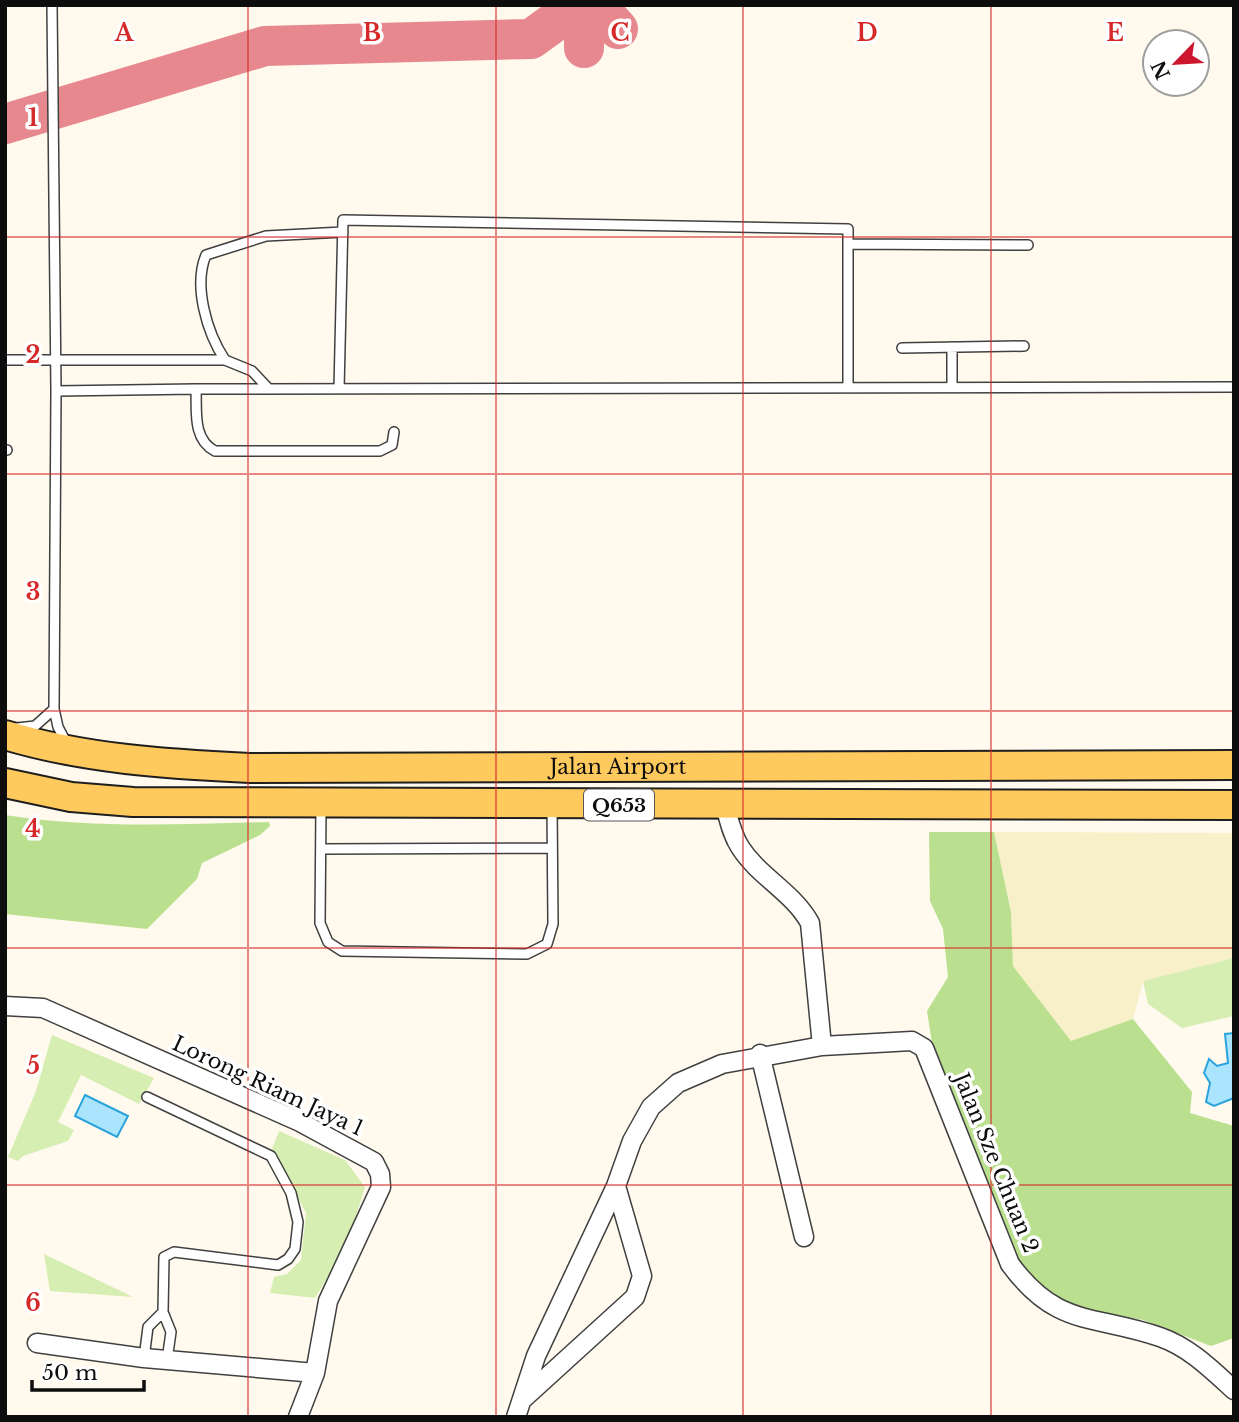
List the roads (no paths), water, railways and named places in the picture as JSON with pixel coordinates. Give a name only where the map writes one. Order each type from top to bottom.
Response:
[{"type":"main road","name":"Jalan Airport","points":[[5,734],[140,763],[250,768],[1234,765]]},
{"type":"main road","points":[[659,765],[700,772],[716,782],[725,806]]},
{"type":"main road","name":"Jalan Airport","points":[[5,783],[71,797],[133,802],[321,805],[1234,805]]},
{"type":"street","points":[[725,806],[740,848],[756,867],[801,906],[810,923],[822,1046]]},
{"type":"street","name":"Lorong Riam Jaya 1","points":[[5,1006],[43,1008],[300,1122],[374,1162],[380,1174],[381,1186],[328,1301],[315,1373],[298,1417]]},
{"type":"street","name":"Jalan Sze Chuan 2","points":[[516,1417],[536,1356],[616,1186],[632,1141],[651,1107],[663,1094],[678,1083],[722,1064],[760,1055],[822,1046],[912,1041],[924,1048],[1010,1264],[1026,1286],[1073,1317],[1160,1337],[1185,1349],[1234,1390]]},
{"type":"street","points":[[760,1055],[804,1237]]},
{"type":"street","points":[[522,1399],[635,1297],[640,1287],[642,1276],[616,1186]]},
{"type":"street","points":[[37,1343],[144,1358],[315,1373]]},
{"type":"lane","points":[[52,5],[56,360],[54,709],[58,727],[75,751]]},
{"type":"lane","points":[[339,389],[343,220],[848,229],[849,388]]},
{"type":"lane","points":[[225,360],[204,318],[202,264],[206,255],[266,236],[343,232]]},
{"type":"lane","points":[[848,244],[1028,245]]},
{"type":"lane","points":[[902,348],[1024,346]]},
{"type":"lane","points":[[951,387],[952,347]]},
{"type":"lane","points":[[5,360],[225,360],[252,371],[268,388]]},
{"type":"lane","points":[[56,391],[268,388],[1234,387]]},
{"type":"lane","points":[[196,389],[201,440],[215,451],[380,451],[392,445],[394,432]]},
{"type":"lane","points":[[5,727],[35,726],[54,709]]},
{"type":"lane","points":[[321,805],[320,923],[328,942],[342,951],[527,954],[547,944],[553,924],[552,803]]},
{"type":"lane","points":[[321,849],[552,848]]},
{"type":"lane","points":[[147,1097],[271,1156],[290,1193],[298,1222],[295,1249],[288,1259],[278,1265],[173,1252],[164,1257],[163,1311],[171,1332],[167,1360]]},
{"type":"lane","points":[[144,1358],[148,1327],[163,1311]]},
{"type":"water","points":[[1234,1033],[1234,1098],[1214,1106],[1206,1102],[1210,1083],[1204,1073],[1209,1059],[1217,1066],[1228,1063],[1225,1034]]},
{"type":"water","points":[[85,1095],[128,1116],[117,1137],[75,1116]]}]
